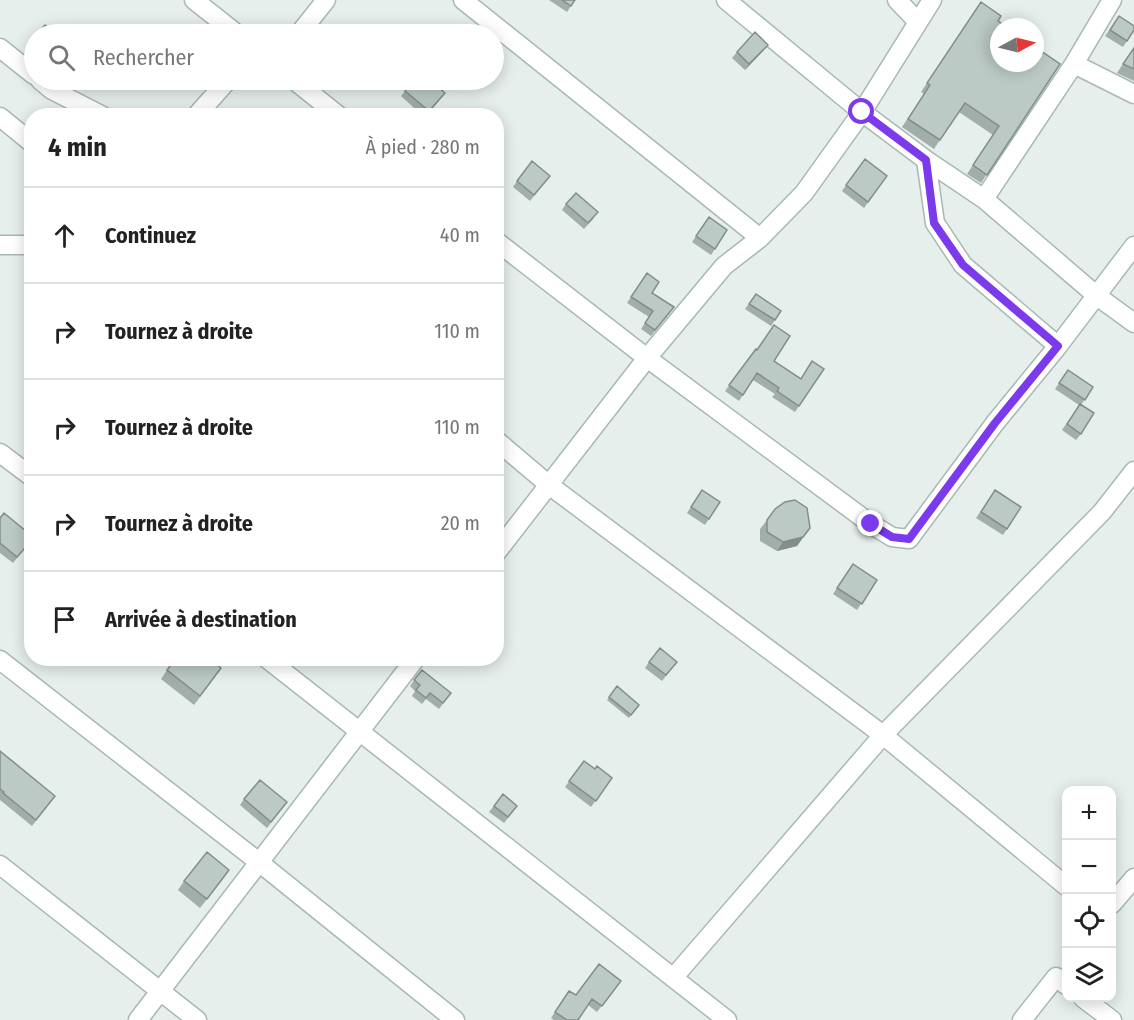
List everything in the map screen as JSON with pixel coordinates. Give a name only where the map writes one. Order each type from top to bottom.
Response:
[{"type":"street","points":[[194,0],[224,24]]},
{"type":"street","points":[[307,24],[326,0]]},
{"type":"street","points":[[463,0],[493,24]]},
{"type":"street","points":[[726,0],[862,112],[926,160],[984,199],[1097,296],[1134,323]]},
{"type":"street","points":[[897,0],[918,22]]},
{"type":"street","points":[[504,543],[647,358],[724,266],[760,238],[804,194],[862,112],[932,0]]},
{"type":"street","points":[[984,199],[1074,64],[1112,0]]},
{"type":"street","points":[[504,33],[760,238]]},
{"type":"street","points":[[0,48],[24,67]]},
{"type":"street","points":[[1074,64],[1134,94]]},
{"type":"street","points":[[52,90],[87,108]]},
{"type":"street","points":[[203,108],[219,90]]},
{"type":"street","points":[[306,90],[329,108]]},
{"type":"street","points":[[0,117],[24,136]]},
{"type":"street","points":[[926,160],[934,223],[963,265],[1058,346]]},
{"type":"street","points":[[0,245],[24,245]]},
{"type":"street","points":[[504,247],[647,358],[871,524],[892,537],[909,539],[995,423],[1058,346],[1134,246]]},
{"type":"street","points":[[504,447],[549,484],[883,735],[1062,883]]},
{"type":"street","points":[[0,453],[24,471]]},
{"type":"street","points":[[673,978],[883,735],[1102,512],[1134,471]]},
{"type":"street","points":[[0,660],[260,863],[454,1020]]},
{"type":"street","points":[[276,666],[728,1020]]},
{"type":"street","points":[[138,1020],[410,666]]},
{"type":"street","points":[[0,865],[197,1020]]},
{"type":"street","points":[[1116,899],[1134,878]]},
{"type":"street","points":[[1022,1020],[1062,976]]},
{"type":"street","points":[[1088,1002],[1112,1020]]},
{"type":"building","points":[[562,0],[575,0],[571,6]]},
{"type":"building","points":[[981,2],[1001,16],[990,18],[990,72],[1044,72],[1044,53],[1060,64],[987,175],[973,165],[999,126],[965,103],[940,140],[908,119],[930,85],[927,83]]},
{"type":"building","points":[[1119,16],[1134,26],[1127,41],[1110,30]]},
{"type":"building","points":[[755,32],[768,45],[749,64],[737,52]]},
{"type":"building","points":[[1134,48],[1134,69],[1123,64]]},
{"type":"building","points":[[442,90],[445,93],[432,108],[425,108],[405,91]]},
{"type":"building","points":[[865,159],[887,176],[868,202],[846,185]]},
{"type":"building","points":[[532,161],[550,176],[534,195],[517,181]]},
{"type":"building","points":[[576,193],[598,212],[588,223],[566,204]]},
{"type":"building","points":[[709,217],[727,230],[715,249],[696,236]]},
{"type":"building","points":[[647,273],[659,282],[652,293],[674,307],[655,330],[645,323],[653,311],[631,297]]},
{"type":"building","points":[[756,294],[781,311],[775,320],[749,304]]},
{"type":"building","points":[[774,325],[790,336],[774,361],[801,379],[812,361],[824,369],[799,406],[757,373],[743,395],[729,385]]},
{"type":"building","points":[[1068,370],[1093,387],[1085,400],[1059,383]]},
{"type":"building","points":[[1080,404],[1094,413],[1081,434],[1067,424]]},
{"type":"building","points":[[702,490],[720,502],[709,519],[691,507]]},
{"type":"building","points":[[995,490],[1021,507],[1007,529],[981,512]]},
{"type":"building","points":[[795,500],[807,508],[810,528],[803,537],[783,542],[767,532],[767,520],[775,509],[785,502]]},
{"type":"building","points":[[4,513],[24,529],[24,549],[17,557],[0,543],[0,518]]},
{"type":"building","points":[[853,564],[877,580],[862,604],[837,588]]},
{"type":"building","points":[[660,648],[677,662],[666,675],[649,662]]},
{"type":"building","points":[[170,666],[219,666],[221,668],[200,696],[167,670]]},
{"type":"building","points":[[422,670],[451,693],[443,703],[430,693],[426,698],[416,690],[420,685],[414,680]]},
{"type":"building","points":[[617,686],[639,705],[631,715],[609,697]]},
{"type":"building","points":[[0,751],[55,796],[36,820],[0,789]]},
{"type":"building","points":[[584,761],[595,769],[597,766],[612,778],[596,801],[569,781]]},
{"type":"building","points":[[260,780],[287,802],[271,822],[244,799]]},
{"type":"building","points":[[503,794],[517,806],[508,817],[494,806]]},
{"type":"building","points":[[207,852],[229,870],[207,899],[184,881]]},
{"type":"building","points":[[599,964],[621,981],[602,1006],[592,999],[578,1020],[567,1020],[555,1012],[569,991],[576,995]]},
{"type":"route","points":[[862,112],[926,160],[934,223],[963,265],[1058,346],[995,423],[909,539],[892,537],[871,524]]}]
